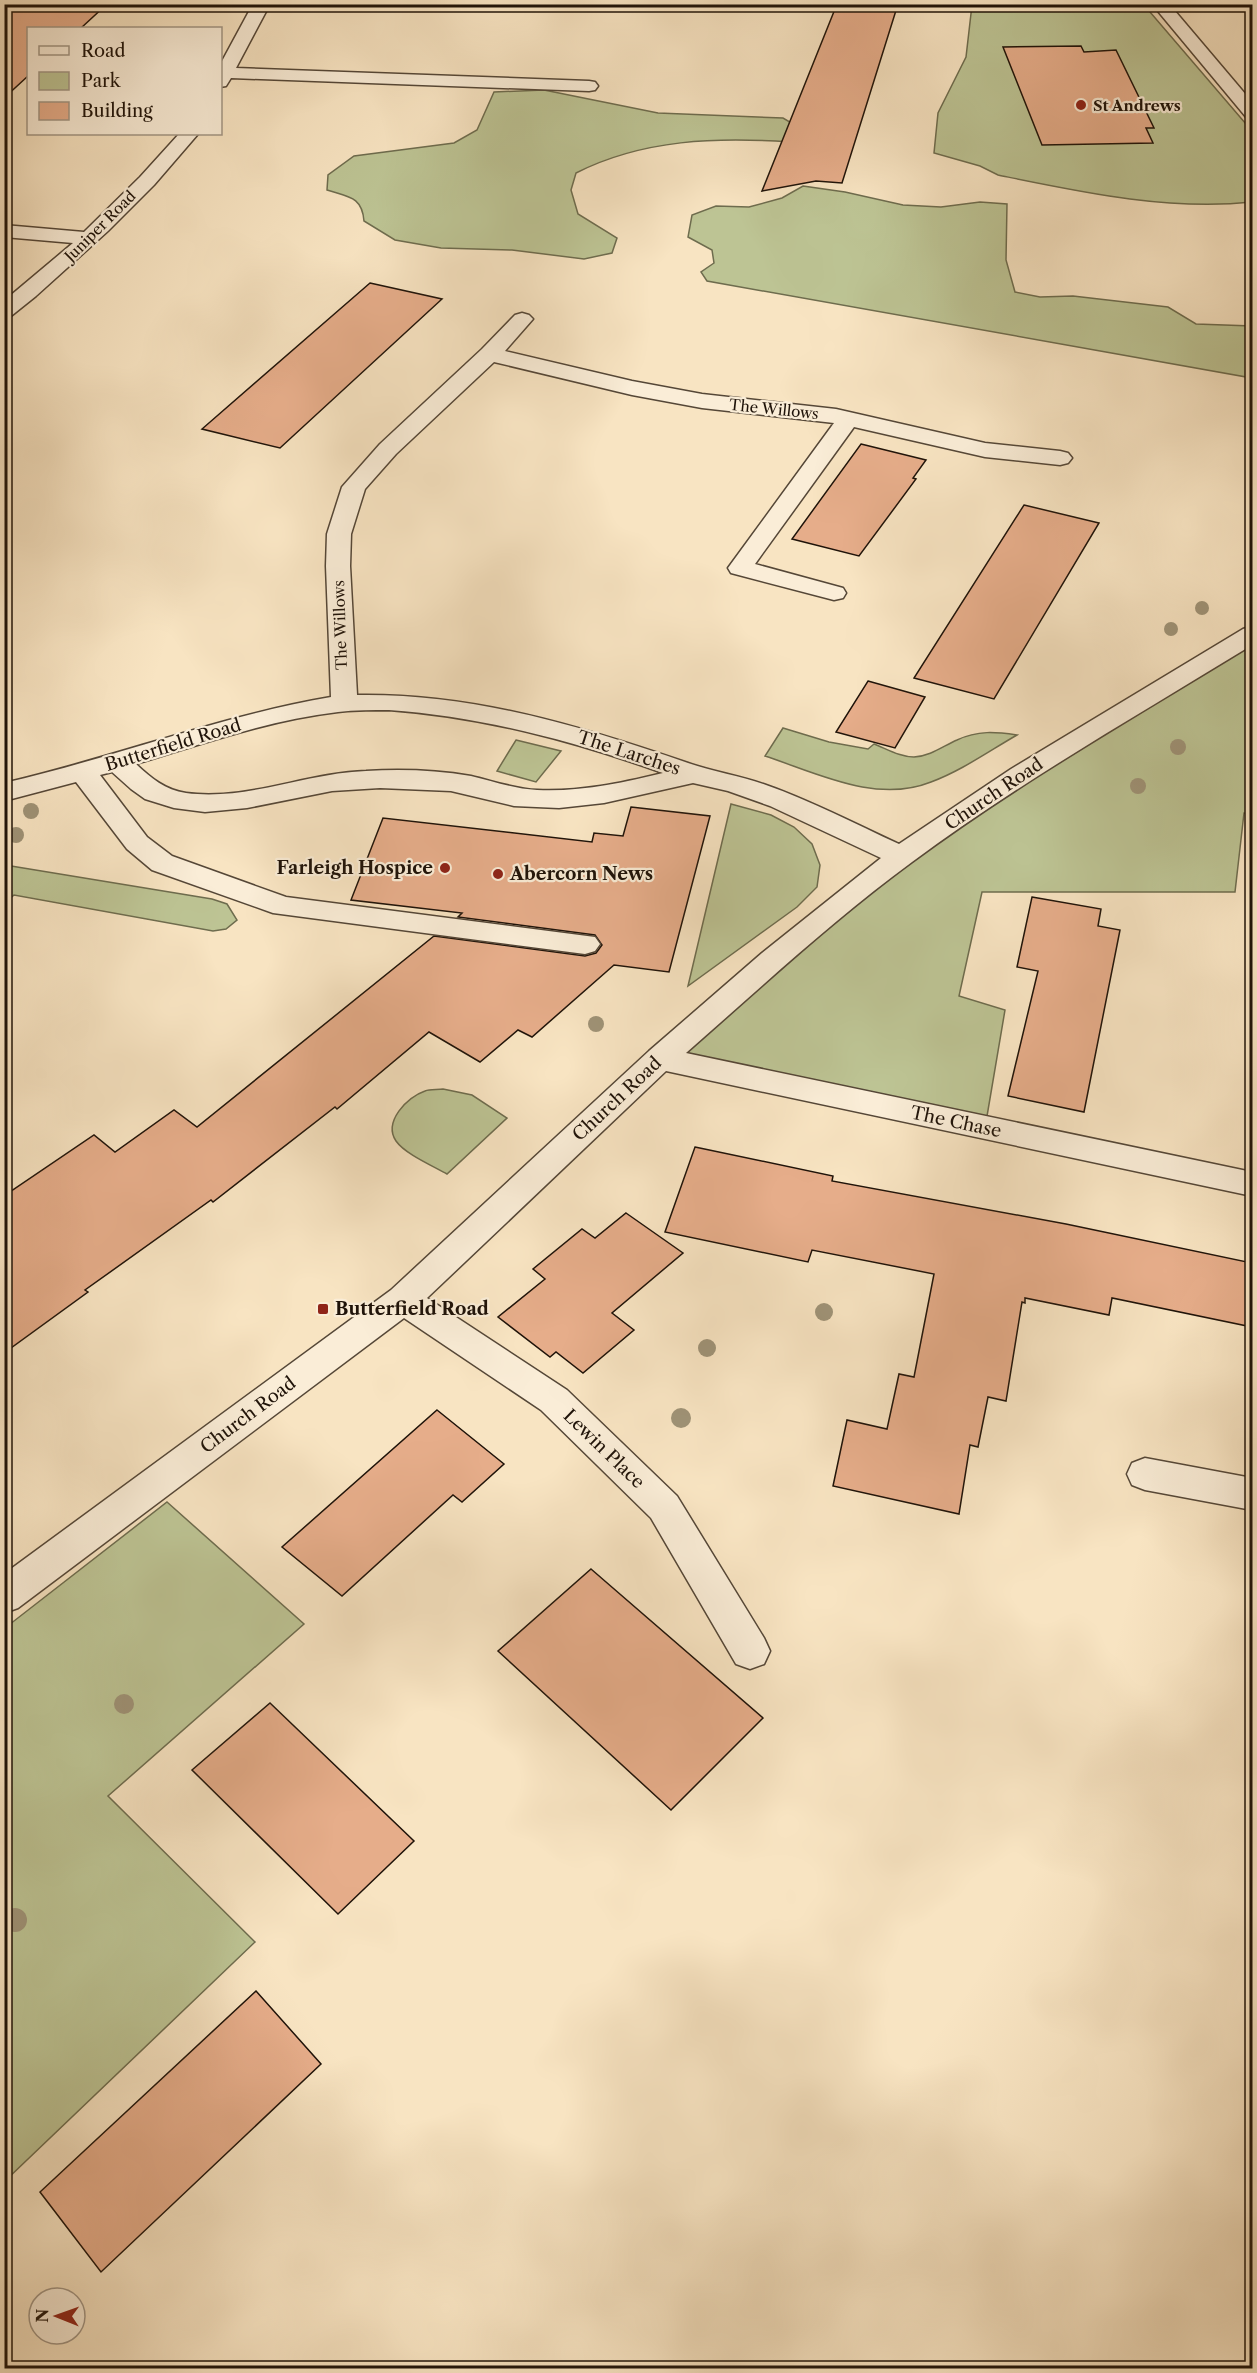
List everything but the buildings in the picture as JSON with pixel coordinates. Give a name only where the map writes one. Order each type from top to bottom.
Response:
[{"type":"street","points":[[262,4],[223,77],[589,86]]},
{"type":"street","points":[[1160,4],[1252,113]]},
{"type":"street","name":"Juniper Road","points":[[4,312],[57,270],[188,135]]},
{"type":"street","points":[[4,231],[87,238]]},
{"type":"street","name":"The Willows","points":[[344,703],[338,566],[339,534],[354,487],[388,449],[490,354],[522,319]]},
{"type":"street","name":"The Willows","points":[[490,354],[644,390],[702,401],[848,419],[985,450],[1060,458]]},
{"type":"street","points":[[834,593],[740,568],[848,419]]},
{"type":"street","name":"Church Road","points":[[4,1596],[403,1300],[660,1059],[773,960],[901,856],[1021,775],[1252,634]]},
{"type":"street","name":"Butterfield Road","points":[[4,792],[83,772],[228,727],[344,703]]},
{"type":"street","name":"The Larches","points":[[344,703],[407,703],[491,714],[605,743],[693,774],[736,784],[792,806],[901,856]]},
{"type":"street","points":[[117,761],[151,792],[159,796],[189,802],[230,802],[295,788],[351,780],[413,779],[466,784],[514,797],[565,799],[617,793],[693,774]]},
{"type":"street","points":[[83,772],[137,843],[162,863],[283,906],[585,944]]},
{"type":"street","name":"The Chase","points":[[660,1059],[1252,1184]]},
{"type":"street","name":"Lewin Place","points":[[403,1300],[554,1400],[664,1507],[750,1651]]},
{"type":"street","points":[[1145,1474],[1252,1494]]},
{"type":"green space","points":[[972,5],[1144,5],[1252,131],[1252,202],[1189,204],[1125,198],[998,175],[980,166],[934,153],[938,113],[966,57]]},
{"type":"green space","points":[[544,90],[658,113],[783,118],[800,128],[790,142],[735,140],[681,143],[627,153],[576,173],[571,190],[578,214],[617,238],[612,253],[584,259],[512,250],[441,248],[395,240],[364,221],[360,207],[353,199],[327,190],[328,175],[354,156],[454,143],[477,130],[494,92]]},
{"type":"green space","points":[[803,186],[845,192],[903,205],[941,207],[980,202],[1007,204],[1006,260],[1015,292],[1040,297],[1073,296],[1168,307],[1196,324],[1252,326],[1252,378],[707,281],[701,272],[714,263],[712,250],[688,237],[692,215],[716,206],[749,207],[782,198]]},
{"type":"green space","points":[[1252,634],[1252,814],[1244,813],[1235,892],[982,892],[959,996],[1005,1010],[985,1128],[660,1059],[901,856],[1161,687]]},
{"type":"green space","points":[[783,728],[829,742],[868,749],[874,744],[909,757],[931,753],[957,740],[980,733],[1017,735],[964,767],[931,782],[910,788],[889,790],[847,784],[765,756]]},
{"type":"green space","points":[[516,740],[561,751],[536,782],[497,771]]},
{"type":"green space","points":[[731,804],[771,815],[794,827],[812,844],[820,865],[817,887],[797,907],[688,986]]},
{"type":"green space","points":[[5,865],[212,899],[227,904],[237,920],[226,929],[213,931],[14,895],[5,903]]},
{"type":"green space","points":[[443,1089],[472,1095],[507,1118],[447,1174],[406,1151],[396,1141],[393,1134],[395,1118],[404,1104],[425,1091]]},
{"type":"green space","points":[[167,1502],[304,1624],[108,1796],[255,1942],[5,2181],[5,1628]]},
{"type":"place","name":"St Andrews","points":[[1081,105]]},
{"type":"place","name":"Farleigh Hospice","points":[[445,868]]},
{"type":"place","name":"Abercorn News","points":[[498,874]]},
{"type":"place","name":"Butterfield Road","points":[[323,1309]]}]
